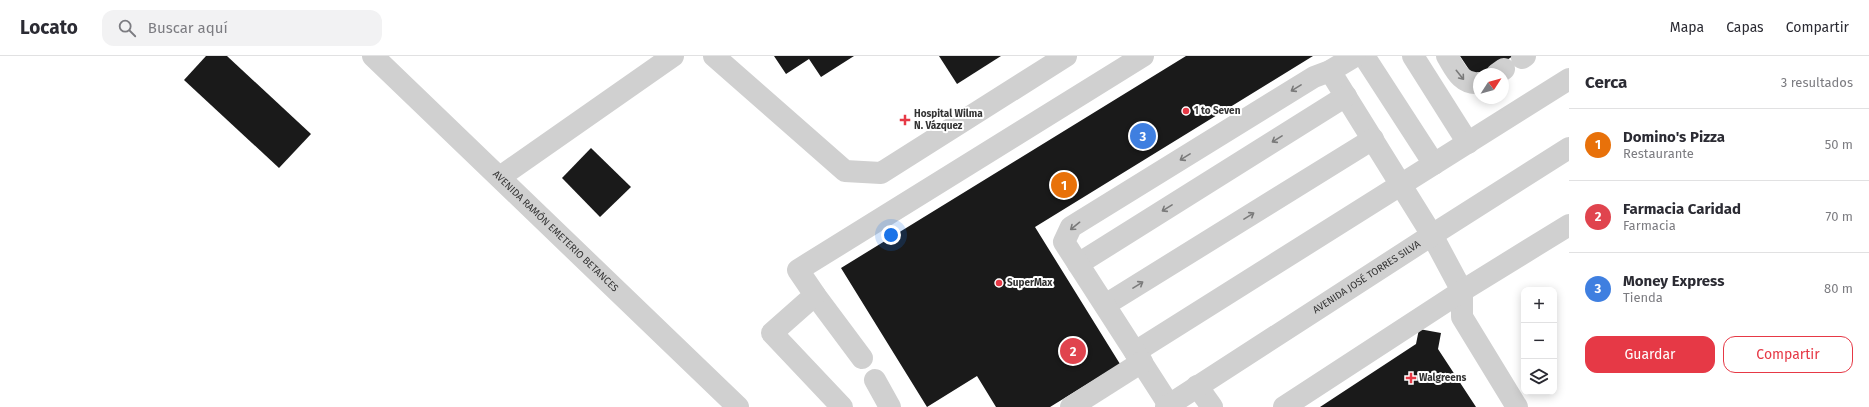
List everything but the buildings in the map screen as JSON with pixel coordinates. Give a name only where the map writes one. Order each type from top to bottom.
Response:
[{"type":"street","name":"AVENIDA RAMÓN EMETERIO BETANCES","points":[[373,56],[738,407]]},
{"type":"street","points":[[500,177],[673,56]]},
{"type":"street","points":[[714,56],[845,171],[881,173],[1066,56]]},
{"type":"street","points":[[862,358],[798,270],[1143,56]]},
{"type":"street","points":[[1167,406],[1138,357],[1064,242],[1071,227],[1314,77],[1330,71],[1355,56]]},
{"type":"street","points":[[1364,56],[1434,164]]},
{"type":"street","points":[[1413,56],[1468,143]]},
{"type":"street","points":[[1447,56],[1460,76],[1467,82],[1473,82]]},
{"type":"street","points":[[1330,71],[1432,234],[1462,291],[1462,317],[1517,407]]},
{"type":"street","points":[[1070,407],[1138,357],[1401,184],[1569,79]]},
{"type":"street","points":[[1078,264],[1346,96]]},
{"type":"street","points":[[1105,305],[1373,140]]},
{"type":"street","name":"AVENIDA JOSÉ TORRES SILVA","points":[[1167,406],[1432,234],[1569,148]]},
{"type":"street","points":[[1288,406],[1462,291],[1569,225]]},
{"type":"street","points":[[815,295],[772,333],[842,407]]},
{"type":"street","points":[[875,380],[890,407]]},
{"type":"street","points":[[1197,386],[1212,407]]},
{"type":"place","name":"1 to Seven","points":[[1186,111]]},
{"type":"place","name":"Hospital Wilma N. Vázquez","points":[[905,120]]},
{"type":"place","name":"Money Express","points":[[1143,136]]},
{"type":"place","name":"Domino's Pizza","points":[[1064,185]]},
{"type":"place","name":"SuperMax","points":[[999,283]]},
{"type":"place","name":"Farmacia Caridad","points":[[1073,351]]},
{"type":"place","name":"Walgreens","points":[[1411,378]]}]
